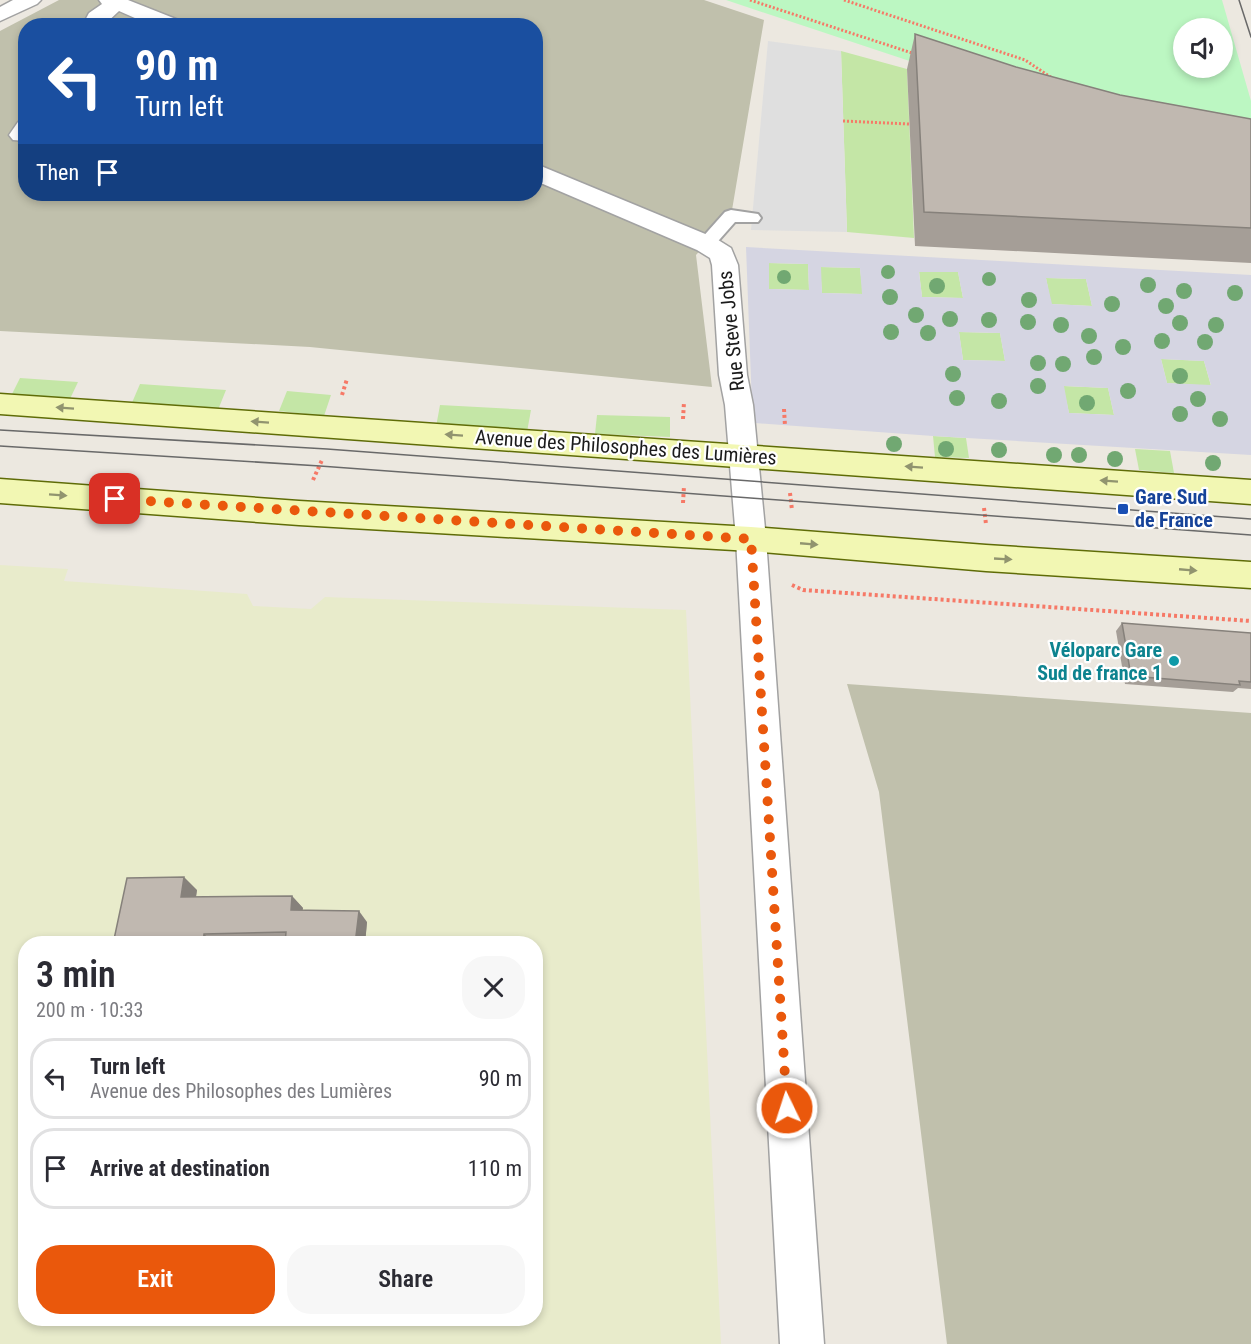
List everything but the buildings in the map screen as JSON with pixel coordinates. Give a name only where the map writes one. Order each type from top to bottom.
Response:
[{"type":"street","points":[[0,15],[30,0]]},
{"type":"street","points":[[97,18],[113,1],[154,18]]},
{"type":"street","name":"Rue Steve Jobs","points":[[543,175],[706,244],[722,254],[725,265],[733,375],[751,539],[802,1344]]},
{"type":"street","name":"Avenue des Philosophes des Lumières","points":[[0,404],[979,471],[1251,492]]},
{"type":"street","points":[[0,491],[299,513],[751,539],[986,558],[1251,575]]},
{"type":"lane","points":[[706,244],[731,216],[752,218]]},
{"type":"path","points":[[750,0],[916,54]]},
{"type":"path","points":[[844,0],[917,22],[1024,60],[1061,84]]},
{"type":"path","points":[[843,121],[909,124]]},
{"type":"path","points":[[979,471],[987,525],[986,558]]},
{"type":"shaded area","points":[[59,0],[704,0],[764,20],[731,216],[696,255],[712,387],[310,347],[0,331],[0,31],[18,22],[18,201],[543,201],[543,18],[25,18]]},
{"type":"shaded area","points":[[768,41],[841,51],[847,232],[751,230]]},
{"type":"shaded area","points":[[746,247],[1251,275],[1251,455],[755,423],[752,406]],"holes":[[[769,263],[808,264],[809,290],[769,289]],[[821,267],[860,268],[862,294],[822,293]],[[919,272],[958,272],[963,298],[922,297]],[[1046,278],[1086,279],[1092,306],[1052,304]],[[959,332],[1000,333],[1005,361],[963,360]],[[1161,359],[1204,361],[1211,385],[1167,383]],[[1064,386],[1108,388],[1114,415],[1069,413]]]},
{"type":"shaded area","points":[[0,565],[68,569],[64,581],[247,594],[253,606],[311,609],[325,597],[686,610],[721,1344],[0,1344]]},
{"type":"shaded area","points":[[847,684],[1251,713],[1251,1344],[947,1344],[879,792]]},
{"type":"green space","points":[[726,0],[1222,0],[1227,18],[1173,18],[1173,78],[1233,78],[1233,38],[1251,101],[1251,149],[1036,103]]},
{"type":"green space","points":[[841,51],[907,69],[914,238],[847,232]]},
{"type":"green space","points":[[768,263],[808,264],[809,290],[769,289]]},
{"type":"green space","points":[[820,267],[860,268],[863,294],[822,293]]},
{"type":"green space","points":[[919,271],[958,272],[963,298],[922,297]]},
{"type":"green space","points":[[1046,278],[1086,279],[1092,306],[1051,304]]},
{"type":"green space","points":[[959,332],[1000,333],[1005,361],[963,360]]},
{"type":"green space","points":[[1161,359],[1204,361],[1211,386],[1167,383]]},
{"type":"green space","points":[[20,378],[78,382],[69,401],[10,398]]},
{"type":"green space","points":[[140,384],[226,390],[218,410],[131,405]]},
{"type":"green space","points":[[1063,386],[1108,388],[1114,415],[1069,413]]},
{"type":"green space","points":[[287,391],[331,395],[324,416],[279,411]]},
{"type":"green space","points":[[440,405],[531,410],[527,432],[436,427]]},
{"type":"green space","points":[[597,415],[670,417],[670,437],[595,434]]},
{"type":"green space","points":[[933,436],[966,438],[969,458],[935,457]]},
{"type":"green space","points":[[1135,449],[1170,451],[1174,473],[1139,470]]},
{"type":"tram line","points":[[1239,0],[1251,37]]},
{"type":"tram line","points":[[0,430],[327,449],[1251,519]]},
{"type":"tram line","points":[[0,446],[320,466],[1251,535]]},
{"type":"place","name":"Gare Sud de France","points":[[1123,509]]},
{"type":"place","name":"Véloparc Gare Sud de france 1","points":[[1174,661]]},
{"type":"route","points":[[115,499],[299,513],[751,539],[787,1108]]}]
